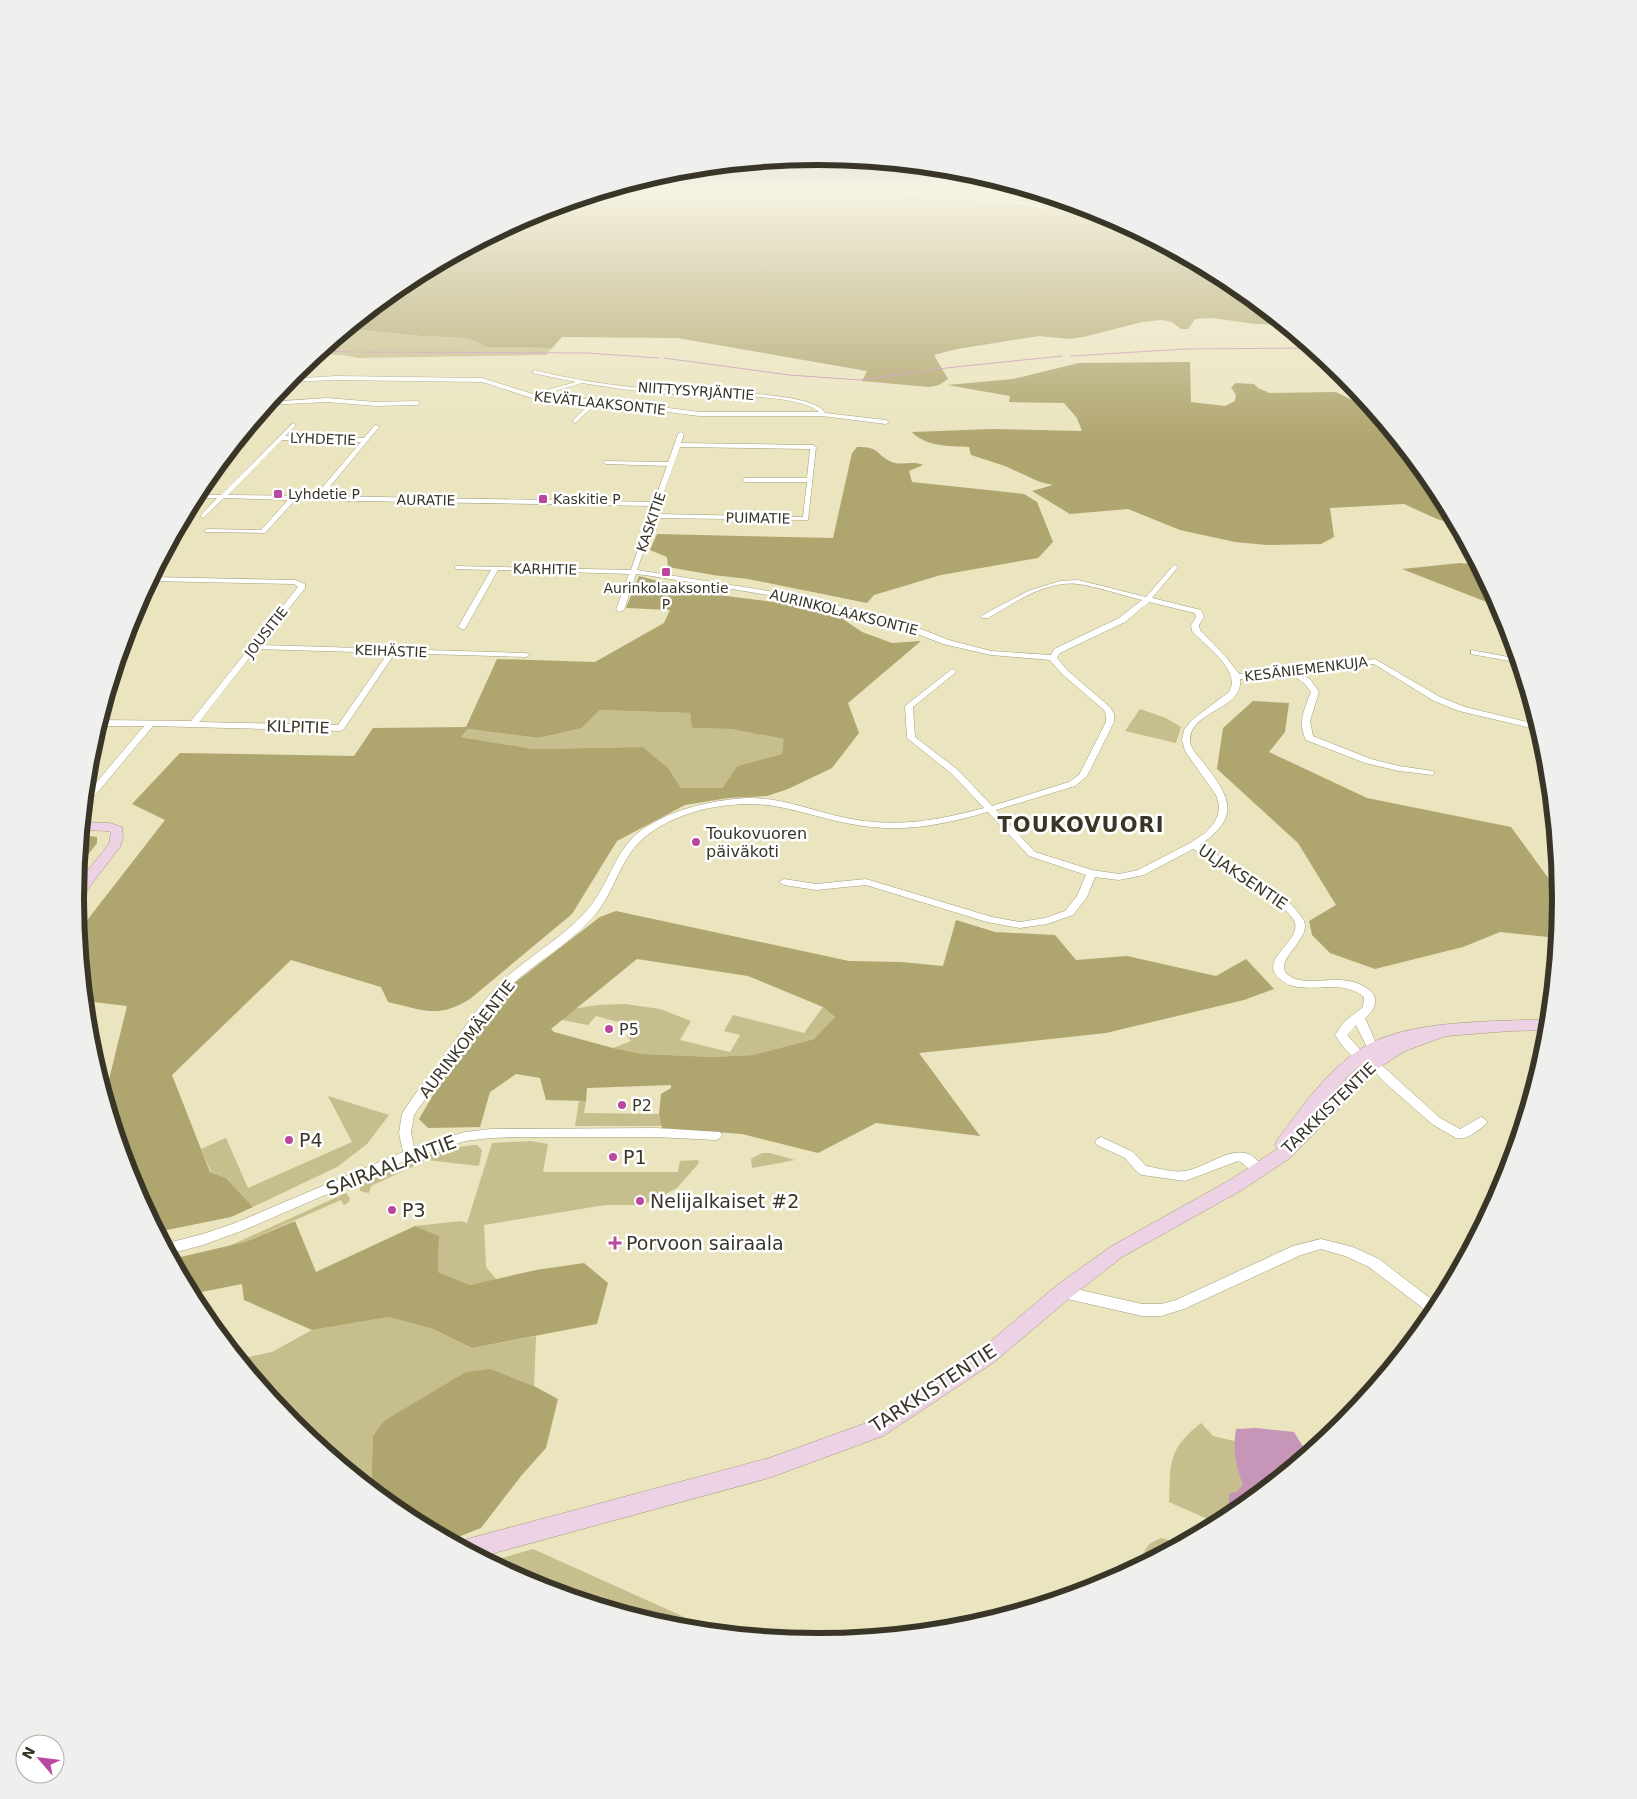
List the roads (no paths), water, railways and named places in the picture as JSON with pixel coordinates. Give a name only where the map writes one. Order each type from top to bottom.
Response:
[{"type":"street","name":"NIITTYSYRJÄNTIE","points":[[534,372],[584,382],[662,392],[733,393],[775,398],[817,405],[821,408],[822,414]]},
{"type":"street","name":"KEVÄTLAAKSONTIE","points":[[299,380],[336,378],[482,380],[529,395],[711,415],[822,414],[886,422]]},
{"type":"street","points":[[529,395],[584,382]]},
{"type":"street","points":[[277,403],[327,400],[376,404],[417,402]]},
{"type":"street","points":[[575,421],[595,402]]},
{"type":"street","name":"LYHDETIE","points":[[203,516],[293,424]]},
{"type":"street","name":"LYHDETIE","points":[[317,498],[377,426]]},
{"type":"street","name":"KASKITIE","points":[[620,610],[681,434]]},
{"type":"street","name":"LYHDETIE","points":[[280,438],[366,440]]},
{"type":"street","name":"PUIMATIE","points":[[653,516],[806,519],[813,447],[677,444]]},
{"type":"street","points":[[606,462],[671,464]]},
{"type":"street","points":[[745,480],[810,480]]},
{"type":"street","name":"AURATIE","points":[[205,496],[658,504]]},
{"type":"street","points":[[207,532],[264,532],[293,498]]},
{"type":"street","name":"KARHITIE","points":[[456,567],[633,572]]},
{"type":"street","points":[[1053,658],[1057,651],[1122,620],[1148,599],[1175,567]]},
{"type":"street","points":[[462,627],[496,568]]},
{"type":"street","name":"AURINKOLAAKSONTIE","points":[[633,572],[792,597],[895,622],[946,642],[991,652],[1053,658]]},
{"type":"street","name":"JOUSITIE","points":[[158,579],[300,583],[302,586],[193,724]]},
{"type":"street","points":[[985,616],[1000,607],[1058,583],[1078,582],[1148,599],[1198,612],[1200,618],[1194,625],[1196,631],[1226,662],[1237,678]]},
{"type":"street","name":"KEIHÄSTIE","points":[[255,647],[526,655]]},
{"type":"street","name":"KILPITIE","points":[[193,724],[340,728],[393,651]]},
{"type":"street","points":[[1474,652],[1513,660]]},
{"type":"street","name":"AURINKOMÄENTIE","points":[[410,1154],[405,1133],[408,1114],[430,1083],[503,987],[568,936],[594,909],[624,853],[644,832],[685,812],[718,804],[749,801],[792,805],[859,823],[893,826],[917,825],[972,814],[1072,784],[1082,776],[1110,722],[1110,714],[1106,707],[1071,677],[1053,658]]},
{"type":"street","name":"KESÄNIEMENKUJA","points":[[1237,678],[1375,661],[1437,699],[1462,709],[1532,726]]},
{"type":"street","points":[[952,671],[909,706],[911,738],[955,772],[1032,854],[1091,873],[1119,877],[1141,873],[1193,845]]},
{"type":"street","points":[[1292,672],[1307,681],[1315,692],[1305,720],[1305,730],[1309,738],[1380,765],[1400,770],[1430,773]]},
{"type":"street","name":"ULJAKSENTIE","points":[[1237,678],[1236,691],[1197,719],[1187,732],[1186,742],[1190,752],[1220,792],[1225,804],[1223,819],[1218,826],[1193,845],[1281,902],[1295,914],[1300,922],[1300,929],[1278,965],[1278,971],[1284,977],[1290,981],[1341,982],[1361,989],[1370,1000],[1368,1007],[1359,1017],[1349,1022],[1342,1029],[1341,1035],[1369,1056]]},
{"type":"street","points":[[106,723],[193,724]]},
{"type":"street","points":[[92,794],[151,724]]},
{"type":"street","points":[[84,884],[114,844],[117,837],[117,830],[110,827],[88,826]]},
{"type":"street","points":[[784,882],[816,887],[846,882],[866,882],[991,920],[1020,925],[1046,921],[1068,913],[1082,897],[1091,873]]},
{"type":"street","points":[[1359,1017],[1369,1056],[1386,1078],[1436,1121],[1460,1135],[1481,1122]]},
{"type":"street","name":"TARKKISTENTIE","points":[[474,1548],[769,1468],[876,1429],[986,1356],[1063,1292],[1116,1252],[1228,1189],[1284,1153],[1369,1056],[1391,1039],[1415,1033],[1481,1026],[1542,1025]]},
{"type":"street","name":"SAIRAALANTIE","points":[[172,1248],[202,1241],[267,1216],[410,1154],[452,1139],[488,1133],[676,1132],[716,1135]]},
{"type":"street","points":[[1101,1142],[1128,1155],[1142,1170],[1164,1174],[1185,1176],[1238,1156],[1264,1166]]},
{"type":"street","points":[[1063,1292],[1142,1310],[1161,1310],[1179,1304],[1298,1250],[1321,1244],[1348,1251],[1374,1262],[1430,1306]]},
{"type":"waterway","points":[[1071,356],[1185,349],[1304,348]]},
{"type":"waterway","points":[[329,351],[353,352]]},
{"type":"waterway","points":[[362,352],[587,353],[659,358]]},
{"type":"waterway","points":[[664,358],[789,375],[860,380],[946,368],[1062,356]]},
{"type":"place","name":"Lyhdetie P","points":[[278,494]]},
{"type":"place","name":"Kaskitie P","points":[[543,499]]},
{"type":"place","name":"Aurinkolaaksontie P","points":[[666,572]]},
{"type":"place","name":"Toukovuoren päiväkoti","points":[[696,842]]},
{"type":"place","name":"P5","points":[[609,1029]]},
{"type":"place","name":"P2","points":[[622,1105]]},
{"type":"place","name":"P4","points":[[289,1140]]},
{"type":"place","name":"P1","points":[[613,1157]]},
{"type":"place","name":"Nelijalkaiset #2","points":[[640,1201]]},
{"type":"place","name":"P3","points":[[392,1210]]},
{"type":"place","name":"Porvoon sairaala","points":[[615,1243]]},
{"type":"district","name":"TOUKOVUORI","points":[[1081,825]]}]
